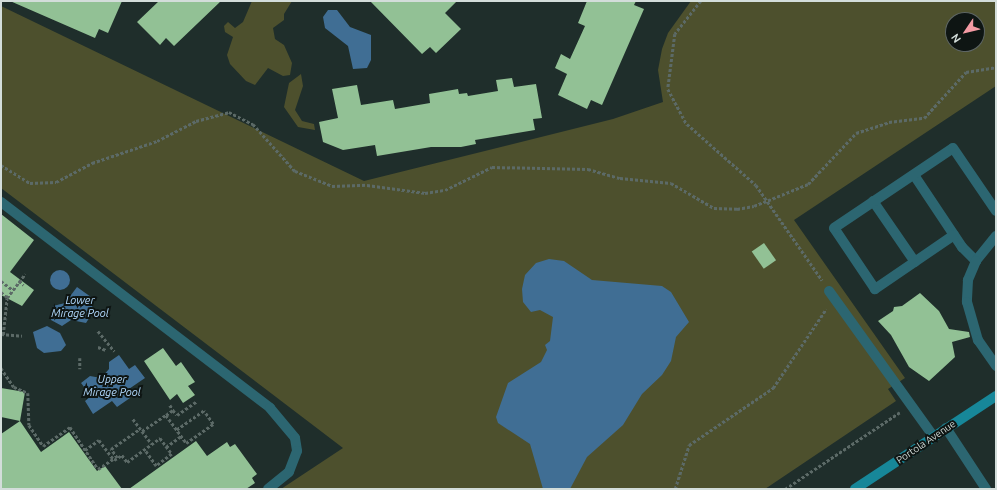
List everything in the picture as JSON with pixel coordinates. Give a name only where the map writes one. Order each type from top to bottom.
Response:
[{"type":"main road","name":"Portola Avenue","points":[[856,489],[996,396]]},
{"type":"street","points":[[954,235],[875,289],[834,228],[953,148],[996,211]]},
{"type":"street","points":[[914,175],[954,235],[976,262]]},
{"type":"street","points":[[873,201],[915,262]]},
{"type":"street","points":[[1,202],[270,408],[295,438],[297,451],[289,472],[268,489]]},
{"type":"street","points":[[996,236],[976,262],[968,280],[970,320],[996,366]]},
{"type":"street","points":[[830,291],[934,437]]},
{"type":"street","points":[[946,428],[986,489]]},
{"type":"path","points":[[675,489],[689,446],[773,388],[800,342],[824,314],[830,291],[741,168],[687,124],[668,89],[675,34],[701,1]]},
{"type":"path","points":[[1,165],[30,183],[56,182],[92,163],[157,141],[196,121],[229,112],[253,124],[295,171],[332,186],[367,184],[425,193],[445,190],[492,167],[588,169],[620,178],[671,183],[714,208],[737,209],[766,202],[819,176],[856,133],[889,122],[924,118],[966,72],[996,67]]},
{"type":"path","points":[[22,336],[2,335],[8,297],[25,274]]},
{"type":"path","points":[[1,281],[13,290]]},
{"type":"path","points":[[19,281],[24,285]]},
{"type":"path","points":[[1,292],[8,297]]},
{"type":"path","points":[[98,331],[114,351]]},
{"type":"path","points":[[98,347],[106,350]]},
{"type":"path","points":[[80,358],[80,369]]},
{"type":"path","points":[[1,368],[14,387],[28,393],[29,425],[43,446],[70,427],[98,469],[122,455],[127,462],[160,438],[172,454],[156,466],[145,450]]},
{"type":"path","points":[[170,405],[177,415],[197,401]]},
{"type":"path","points":[[785,489],[911,404]]},
{"type":"path","points":[[117,458],[111,449],[173,410]]},
{"type":"path","points":[[166,415],[186,443],[213,424],[204,411],[177,430]]},
{"type":"path","points":[[134,419],[152,444]]},
{"type":"path","points":[[166,446],[181,436]]},
{"type":"path","points":[[85,450],[99,440],[113,459]]},
{"type":"green space","points":[[252,1],[292,1],[284,14],[284,20],[273,28],[275,39],[284,45],[292,63],[290,75],[283,76],[268,68],[255,85],[246,81],[230,64],[227,55],[233,37],[225,32],[224,26],[228,22],[235,28],[243,22]]},
{"type":"green space","points":[[691,1],[996,1],[996,86],[794,220],[905,378],[888,389],[896,401],[765,489],[281,489],[343,448],[1,188],[1,6],[364,181],[613,119],[663,102],[658,70],[662,49],[668,33]]},
{"type":"green space","points":[[301,74],[303,86],[295,110],[302,121],[314,124],[315,130],[298,127],[284,107],[289,83]]},
{"type":"water","points":[[328,10],[337,10],[350,27],[371,35],[371,60],[367,68],[353,69],[348,46],[325,28],[323,17]]},
{"type":"water","points":[[549,259],[564,261],[592,280],[662,286],[671,292],[689,322],[676,337],[671,361],[662,375],[642,394],[623,425],[587,457],[570,489],[543,489],[530,444],[498,423],[496,417],[508,383],[541,362],[547,350],[545,345],[550,341],[553,317],[540,310],[531,312],[523,302],[522,289],[525,275],[536,263]]},
{"type":"water","points":[[60,270],[67,273],[70,280],[67,287],[60,290],[53,287],[50,280],[53,273]]},
{"type":"water","name":"Lower Mirage Pool","points":[[77,287],[91,297],[93,312],[86,323],[71,320],[62,326],[51,320],[53,306],[65,303]]},
{"type":"water","points":[[47,326],[60,333],[66,345],[61,351],[44,353],[37,348],[33,332]]},
{"type":"water","name":"Upper Mirage Pool","points":[[119,355],[129,369],[135,365],[145,378],[126,391],[130,398],[117,407],[112,401],[93,414],[85,401],[91,396],[81,383],[90,376],[101,378],[109,369],[109,362]]},
{"type":"building","points":[[10,1],[122,1],[108,33],[99,29],[95,38]]},
{"type":"building","points":[[159,1],[221,1],[174,46],[166,38],[160,45],[137,22]]},
{"type":"building","points":[[370,1],[457,1],[445,13],[461,29],[436,53],[430,47],[422,54]]},
{"type":"building","points":[[587,1],[636,1],[634,5],[644,9],[602,105],[591,100],[587,109],[558,95],[567,74],[555,68],[561,54],[570,59],[585,26],[578,23]]},
{"type":"building","points":[[512,78],[514,87],[536,84],[542,118],[533,119],[535,130],[475,140],[476,144],[461,147],[431,147],[377,156],[375,145],[343,150],[323,142],[319,122],[338,118],[332,89],[357,85],[361,105],[393,100],[395,109],[430,103],[429,94],[458,89],[459,94],[467,93],[468,96],[498,91],[496,80]]},
{"type":"building","points":[[1,214],[34,240],[10,272],[34,290],[22,306],[1,295]]},
{"type":"building","points":[[764,243],[776,260],[764,269],[752,252]]},
{"type":"building","points":[[920,293],[939,311],[949,329],[969,332],[970,337],[952,342],[955,357],[929,381],[909,367],[891,335],[878,321],[893,311],[894,307],[902,306]]},
{"type":"building","points":[[163,348],[176,366],[181,362],[195,382],[188,386],[195,395],[183,403],[177,394],[170,400],[144,361]]},
{"type":"building","points":[[1,388],[25,392],[20,421],[1,417]]},
{"type":"building","points":[[20,421],[41,452],[69,432],[97,471],[105,466],[122,489],[1,489],[1,434]]},
{"type":"building","points":[[196,441],[207,456],[227,442],[230,447],[235,444],[257,474],[252,478],[255,483],[246,489],[129,489]]}]
